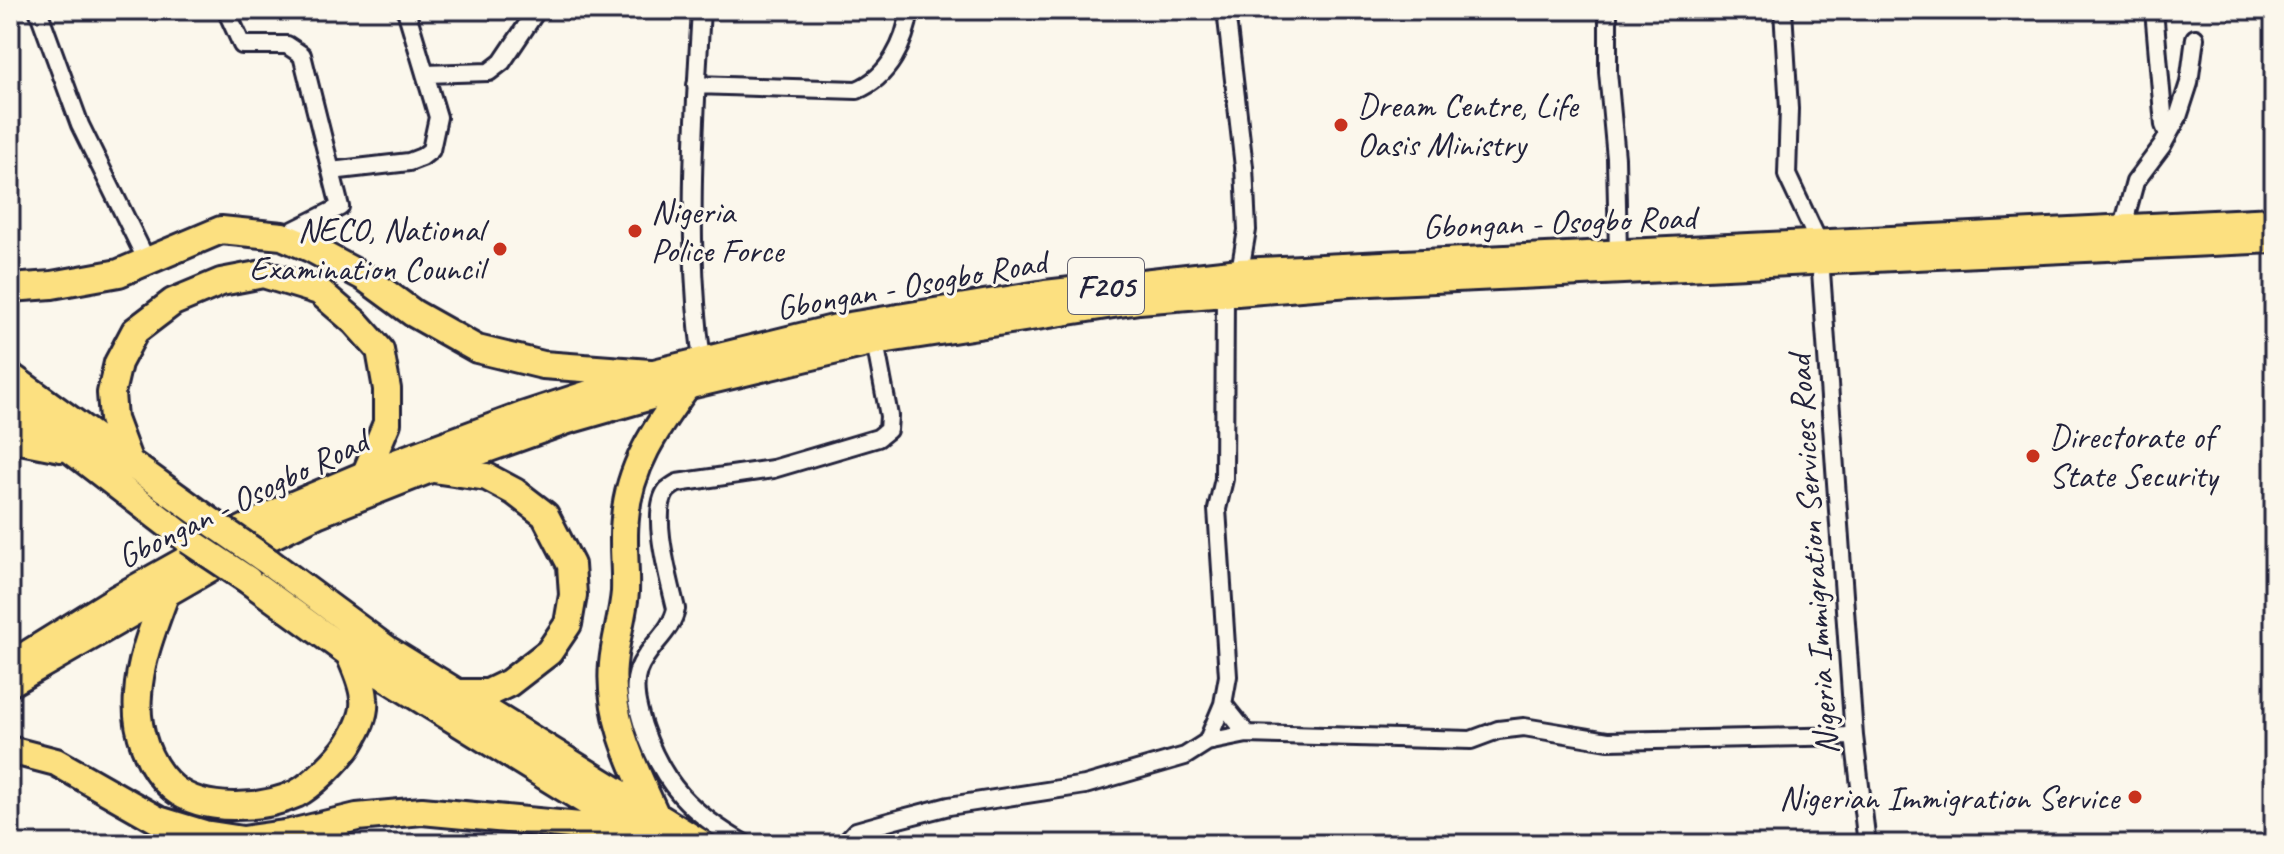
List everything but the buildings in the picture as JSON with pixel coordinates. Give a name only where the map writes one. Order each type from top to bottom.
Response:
[{"type":"highway","points":[[10,288],[52,285],[119,273],[221,230],[282,236],[364,277],[413,313],[477,349],[543,365],[650,373]]},
{"type":"highway","points":[[129,462],[113,419],[111,393],[118,363],[135,331],[173,302],[221,282],[263,274],[319,291],[356,323],[380,350],[387,389],[387,423],[366,473]]},
{"type":"highway","points":[[10,376],[388,650],[702,844]]},
{"type":"highway","points":[[656,816],[617,718],[612,688],[613,661],[625,593],[624,521],[628,491],[647,444],[686,387]]},
{"type":"highway","points":[[10,403],[188,540],[349,653],[644,837]]},
{"type":"highway","points":[[10,438],[72,451]]},
{"type":"highway","points":[[433,469],[487,477],[515,492],[545,515],[571,565],[573,595],[568,624],[549,652],[509,683],[488,693],[458,693]]},
{"type":"highway","points":[[165,595],[144,652],[137,696],[141,741],[172,788],[188,797],[216,805],[245,806],[271,803],[300,792],[341,755],[360,728],[365,701],[349,653]]},
{"type":"highway","points":[[10,750],[56,762],[158,820],[204,834],[243,840],[291,833],[357,817],[422,811],[644,837]]},
{"type":"main road","name":"Gbongan - Osogbo Road","points":[[10,684],[236,554],[319,514],[568,421],[686,387],[875,342],[1124,303],[1225,294],[1820,253],[2123,226],[2274,220]]},
{"type":"main road","name":"Gbongan - Osogbo Road","points":[[10,664],[118,597],[220,540],[288,506],[366,473],[522,415],[650,373],[837,327],[1045,293],[1240,271],[1618,253],[1820,253],[2274,240]]},
{"type":"street","points":[[38,10],[80,125],[147,261]]},
{"type":"street","points":[[226,10],[242,45],[287,45],[302,55],[340,207],[282,236]]},
{"type":"street","points":[[331,171],[409,162],[431,150],[438,117],[406,10]]},
{"type":"street","points":[[425,74],[489,72],[502,62],[537,10]]},
{"type":"street","points":[[701,10],[694,127],[694,306],[702,360]]},
{"type":"street","points":[[696,85],[857,90],[871,84],[887,70],[899,47],[910,10]]},
{"type":"street","points":[[1226,10],[1244,167],[1247,230],[1240,271]]},
{"type":"street","points":[[1608,10],[1608,72],[1616,158],[1618,253]]},
{"type":"street","points":[[1783,10],[1789,109],[1787,175],[1820,253]]},
{"type":"street","points":[[2154,10],[2164,125],[2168,135]]},
{"type":"street","points":[[2123,226],[2135,182],[2178,117],[2189,83],[2195,38]]},
{"type":"street","name":"Nigeria Immigration Services Road","points":[[1820,253],[1854,736],[1867,844]]},
{"type":"street","points":[[1207,742],[1223,704],[1228,676],[1217,509],[1224,479],[1225,294]]},
{"type":"street","points":[[745,844],[696,811],[662,773],[637,707],[637,675],[644,657],[674,620],[676,609],[660,529],[661,503],[667,490],[677,483],[773,469],[878,438],[888,430],[889,416],[875,342]]},
{"type":"street","points":[[1223,704],[1247,734]]},
{"type":"street","points":[[844,844],[856,831],[949,806],[1085,785],[1185,756],[1207,742],[1247,734],[1471,740],[1498,730],[1524,727],[1608,741],[1854,736]]},
{"type":"place","name":"Dream Centre, Life Oasis Ministry","points":[[1341,125]]},
{"type":"place","name":"Nigeria Police Force","points":[[635,231]]},
{"type":"place","name":"NECO, National Examination Council","points":[[500,249]]},
{"type":"place","name":"Directorate of State Security","points":[[2033,456]]},
{"type":"place","name":"Nigerian Immigration Service","points":[[2135,797]]}]
